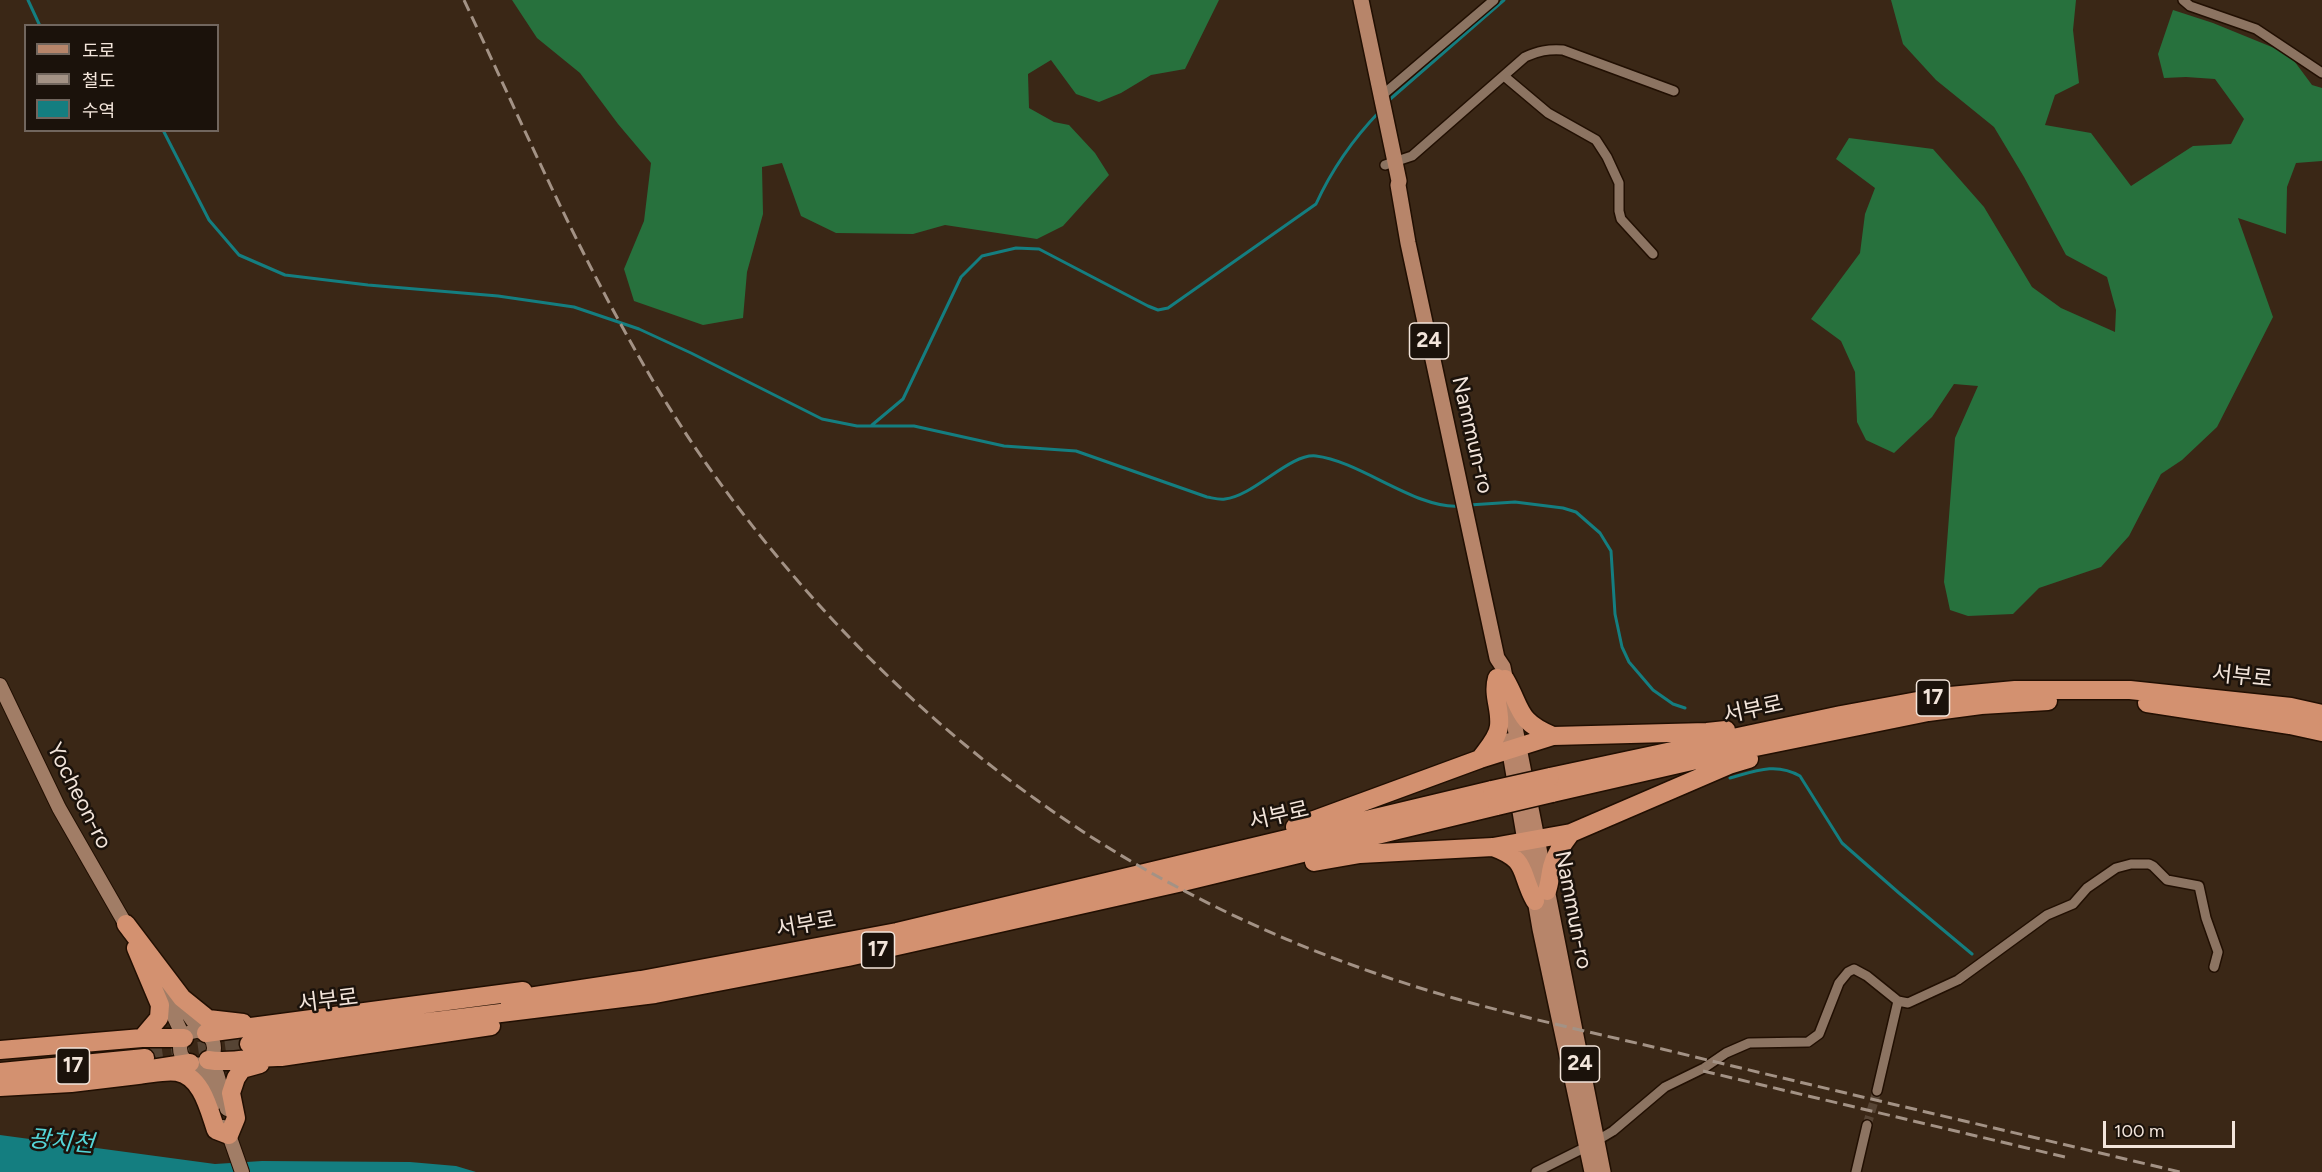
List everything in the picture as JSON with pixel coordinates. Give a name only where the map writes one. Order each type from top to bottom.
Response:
[{"type":"highway","points":[[1479,759],[1496,736],[1500,725],[1494,688],[1501,678],[1516,707],[1526,720],[1538,730],[1553,736]]},
{"type":"highway","name":"서부로","points":[[1185,873],[897,932],[641,980],[249,1039],[655,994],[848,957],[1495,798],[1843,722],[1939,697],[2027,690],[2130,690],[2291,706],[2322,714]]},
{"type":"highway","name":"서부로","points":[[1843,722],[1981,705],[2058,701],[2135,702],[2290,725],[2322,732]]},
{"type":"highway","points":[[1185,873],[1308,823],[1479,759],[1553,736],[1707,732],[1843,722]]},
{"type":"highway","points":[[1185,873],[1360,854],[1493,847],[1571,833],[1729,765],[1843,722]]},
{"type":"highway","points":[[1493,847],[1516,859],[1523,869],[1527,887],[1541,896],[1550,881],[1551,868],[1558,852],[1571,833]]},
{"type":"highway","points":[[126,924],[182,998],[208,1018],[236,1023],[277,1022]]},
{"type":"highway","points":[[0,1087],[71,1083],[142,1054],[159,1018],[160,1005],[126,924]]},
{"type":"highway","points":[[142,1054],[148,1040],[488,994],[641,980]]},
{"type":"highway","points":[[232,1143],[236,1118],[231,1093],[236,1078],[243,1069],[281,1057],[509,1024],[655,994]]},
{"type":"highway","points":[[0,1050],[142,1054],[192,1079],[203,1094],[216,1130],[232,1143]]},
{"type":"highway","points":[[142,1054],[154,1068],[198,1063],[225,1063],[270,1056],[281,1057]]},
{"type":"highway","name":"17","points":[[0,1058],[142,1054]]},
{"type":"highway","name":"17","points":[[0,1072],[142,1054]]},
{"type":"main road","name":"Nammun-ro","points":[[1355,0],[1381,106]]},
{"type":"main road","name":"Nammun-ro","points":[[1362,0],[1390,164],[1399,181],[1497,658],[1503,667],[1501,678],[1541,896],[1591,1144],[1592,1172]]},
{"type":"main road","name":"Nammun-ro","points":[[1591,1144],[1603,1172]]},
{"type":"street","points":[[1381,106],[1494,0]]},
{"type":"street","points":[[2183,0],[2190,6],[2256,29],[2322,73]]},
{"type":"street","points":[[1390,164],[1412,156],[1525,57],[1534,52],[1548,49],[1563,50],[1674,91]]},
{"type":"street","points":[[1504,76],[1548,113],[1591,136],[1600,145],[1619,183],[1618,211],[1622,219],[1653,254]]},
{"type":"street","name":"Yocheon-ro","points":[[0,685],[64,818],[126,924],[197,1034]]},
{"type":"street","points":[[1536,1172],[1613,1131],[1665,1087],[1704,1068],[1726,1053],[1749,1043],[1808,1042],[1819,1034],[1839,983],[1848,972],[1854,969],[1867,976],[1898,1001],[1908,1003],[1917,1001],[1958,980],[2047,915],[2073,904],[2087,888],[2116,868],[2131,864],[2149,864],[2167,880],[2199,886],[2206,918],[2218,952],[2214,967]]},
{"type":"street","points":[[1877,1091],[1898,1001]]},
{"type":"street","points":[[198,1063],[213,1054],[214,1048],[213,1042],[197,1034],[181,1050],[182,1056],[217,1074],[229,1116],[232,1143],[242,1172]]},
{"type":"street","points":[[1856,1172],[1867,1125]]},
{"type":"green space","points":[[512,0],[1219,0],[1185,69],[1151,75],[1121,93],[1099,102],[1076,94],[1051,60],[1028,74],[1029,108],[1054,122],[1069,125],[1095,153],[1109,175],[1063,226],[1037,239],[945,225],[913,234],[836,233],[801,216],[782,163],[762,167],[763,214],[747,272],[743,318],[703,325],[634,301],[624,269],[644,221],[651,163],[580,73],[537,38]]},
{"type":"green space","points":[[1891,0],[2076,0],[2073,30],[2079,83],[2055,95],[2045,125],[2091,133],[2131,186],[2193,146],[2231,144],[2244,119],[2215,79],[2164,78],[2158,54],[2173,10],[2213,23],[2289,54],[2312,85],[2322,88],[2322,161],[2296,163],[2287,187],[2286,234],[2238,218],[2273,317],[2217,427],[2182,460],[2161,474],[2129,536],[2101,567],[2039,588],[2013,614],[1968,616],[1950,610],[1944,582],[1955,438],[1978,386],[1954,384],[1932,417],[1894,453],[1866,440],[1857,422],[1855,372],[1841,341],[1811,319],[1860,253],[1865,214],[1875,188],[1836,159],[1849,138],[1933,149],[1984,207],[2032,287],[2061,308],[2115,332],[2116,310],[2107,277],[2066,255],[1994,127],[1936,80],[1903,44]]},
{"type":"water","points":[[0,1135],[215,1164],[262,1161],[410,1162],[456,1166],[476,1172],[0,1172]]},
{"type":"waterway","points":[[28,0],[39,24]]},
{"type":"waterway","points":[[1388,101],[1504,0]]},
{"type":"waterway","points":[[872,425],[903,399],[961,277],[982,256],[1016,248],[1039,249],[1148,306],[1158,310],[1168,308],[1316,204],[1344,155],[1380,111]]},
{"type":"waterway","points":[[164,132],[209,220],[239,255],[285,275],[368,285],[498,296],[574,307],[639,329],[822,419],[857,426],[914,426],[1004,446],[1076,451],[1207,497],[1223,499],[1236,496],[1248,491],[1283,467],[1306,457],[1316,456],[1351,466],[1426,501],[1460,506]]},
{"type":"waterway","points":[[1469,505],[1515,502],[1563,508],[1576,512],[1600,533],[1611,551],[1615,614],[1622,647],[1629,662],[1653,690],[1673,704],[1685,708]]},
{"type":"waterway","points":[[1730,778],[1765,769],[1782,769],[1800,776],[1842,843],[1972,954]]},
{"type":"tunnel","points":[[145,1058],[249,1044]]},
{"type":"tunnel","points":[[1867,1125],[1877,1091]]},
{"type":"railway","points":[[464,0],[575,236],[605,294],[669,408],[705,462],[804,588],[859,647],[917,703],[978,755],[1042,804],[1109,848],[1212,905],[1281,937],[1386,977],[1534,1019],[2180,1172]]},
{"type":"railway","points":[[1703,1071],[2069,1158]]},
{"type":"water label","name":"광치천","points":[[61,1142]]}]
